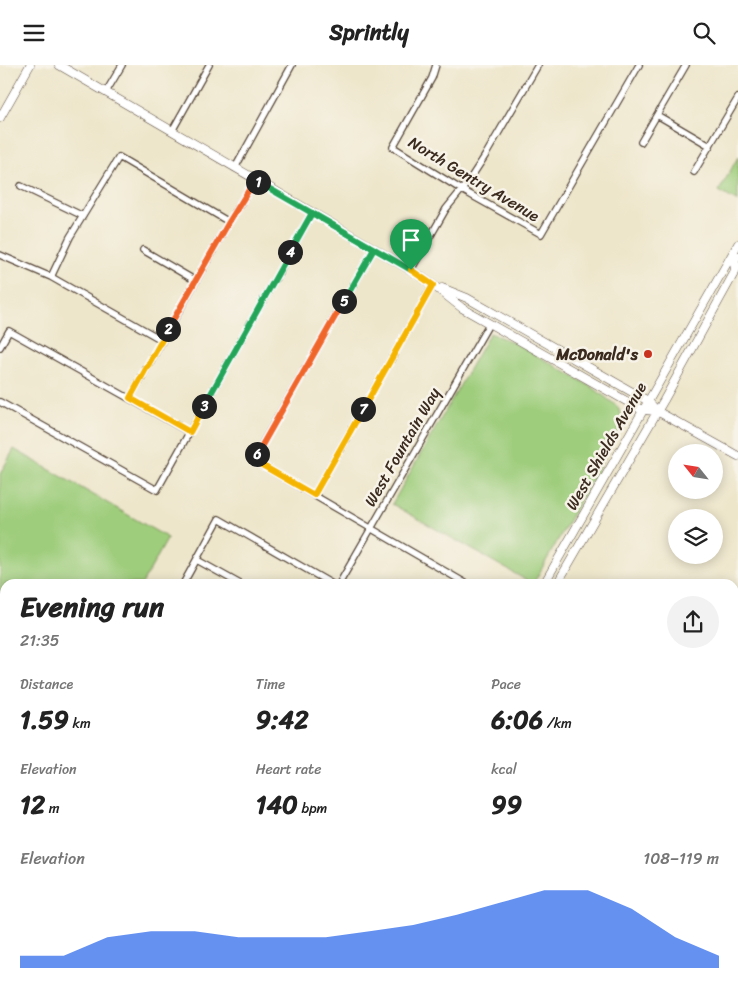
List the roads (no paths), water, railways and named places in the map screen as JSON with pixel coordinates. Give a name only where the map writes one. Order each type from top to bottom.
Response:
[{"type":"street","points":[[0,118],[30,65]]},
{"type":"street","points":[[59,65],[411,270],[462,308],[488,324],[642,410],[657,411]]},
{"type":"street","points":[[106,92],[122,65]]},
{"type":"street","points":[[172,131],[209,65]]},
{"type":"street","points":[[235,168],[292,65]]},
{"type":"street","name":"North Gentry Avenue","points":[[436,65],[432,78],[393,147],[462,190],[541,235],[639,65]]},
{"type":"street","points":[[411,270],[446,209],[485,157],[538,65]]},
{"type":"street","points":[[641,142],[686,65]]},
{"type":"street","points":[[694,173],[738,97]]},
{"type":"street","points":[[657,115],[710,146]]},
{"type":"street","points":[[51,277],[70,237],[118,157],[229,222]]},
{"type":"street","points":[[130,398],[229,222],[255,180]]},
{"type":"street","points":[[21,186],[83,216]]},
{"type":"street","points":[[0,402],[156,490],[312,213]]},
{"type":"street","name":"West Shields Avenue","points":[[547,579],[738,244]]},
{"type":"street","points":[[374,249],[253,460],[458,579]]},
{"type":"street","points":[[143,251],[196,281]]},
{"type":"street","points":[[0,255],[51,277],[162,340]]},
{"type":"street","name":"West Shields Avenue","points":[[560,579],[737,269],[734,263],[738,256]]},
{"type":"street","points":[[712,313],[709,305],[720,285],[720,277]]},
{"type":"street","points":[[433,285],[467,298],[648,401],[657,411],[738,456]]},
{"type":"street","points":[[314,495],[433,285]]},
{"type":"street","name":"West Fountain Way","points":[[343,579],[488,324]]},
{"type":"street","points":[[0,347],[9,331],[190,432]]},
{"type":"street","points":[[508,335],[522,336],[551,352],[562,352]]},
{"type":"street","points":[[186,579],[219,519],[323,579]]},
{"type":"street","points":[[197,560],[231,579]]},
{"type":"place","name":"McDonald's","points":[[648,354]]}]
